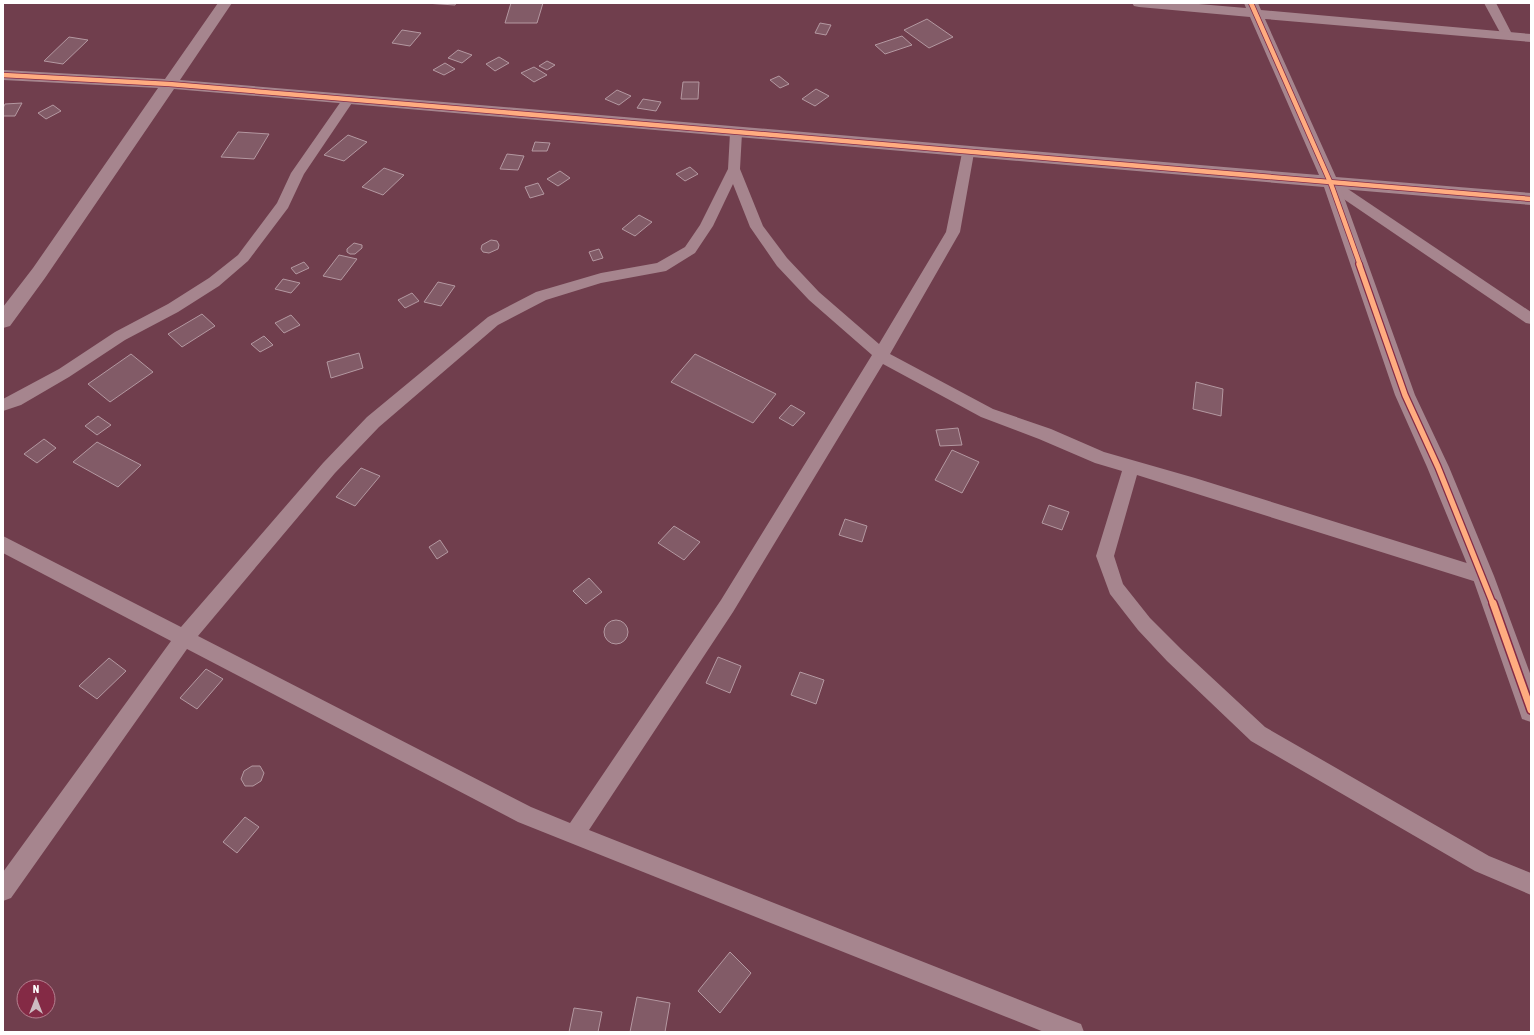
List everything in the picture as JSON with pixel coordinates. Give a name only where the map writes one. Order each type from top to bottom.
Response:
[{"type":"street","points":[[3,321],[39,273],[225,3]]},
{"type":"street","points":[[1139,3],[1253,8],[1531,38]]},
{"type":"street","points":[[1253,8],[1331,184],[1404,395],[1438,467],[1483,576],[1531,710]]},
{"type":"street","points":[[3,75],[169,84],[1331,184],[1531,199]]},
{"type":"lane","points":[[1490,3],[1507,36]]},
{"type":"lane","points":[[3,405],[15,401],[52,380],[120,336],[173,308],[214,282],[243,258],[283,205],[298,173],[348,100]]},
{"type":"lane","points":[[3,890],[184,638],[330,468],[373,422],[436,367],[493,321],[541,296],[601,278],[661,268],[690,250],[706,226],[734,169],[736,133]]},
{"type":"lane","points":[[574,835],[728,606],[881,355],[953,232],[968,152]]},
{"type":"lane","points":[[734,169],[757,227],[782,262],[819,300],[881,355],[923,380],[987,413],[1046,434],[1101,458],[1195,485],[1483,576]]},
{"type":"lane","points":[[1331,184],[1531,319]]},
{"type":"lane","points":[[1131,467],[1111,531],[1106,556],[1116,588],[1144,624],[1164,645],[1258,734],[1482,864],[1531,884]]},
{"type":"lane","points":[[3,544],[525,815],[1048,1027],[1073,1032]]},
{"type":"building","points":[[425,3],[456,3],[455,5]]},
{"type":"building","points":[[511,3],[543,3],[537,23],[505,23]]},
{"type":"building","points":[[927,19],[953,37],[929,48],[904,30]]},
{"type":"building","points":[[820,23],[831,25],[826,35],[815,33]]},
{"type":"building","points":[[402,30],[421,33],[410,46],[392,43]]},
{"type":"building","points":[[902,36],[912,45],[885,54],[875,45]]},
{"type":"building","points":[[69,37],[88,40],[63,64],[44,61]]},
{"type":"building","points":[[458,50],[472,55],[462,63],[448,58]]},
{"type":"building","points":[[499,57],[509,63],[495,71],[486,64]]},
{"type":"building","points":[[547,61],[555,65],[547,70],[539,66]]},
{"type":"building","points":[[445,63],[455,69],[444,75],[433,70]]},
{"type":"building","points":[[534,67],[547,75],[534,82],[521,73]]},
{"type":"building","points":[[779,76],[789,84],[780,88],[770,80]]},
{"type":"building","points":[[683,82],[699,82],[698,99],[681,99]]},
{"type":"building","points":[[816,89],[829,96],[815,106],[802,99]]},
{"type":"building","points":[[617,90],[631,96],[619,105],[605,99]]},
{"type":"building","points":[[643,99],[661,102],[656,111],[637,108]]},
{"type":"building","points":[[22,103],[15,116],[3,116],[3,108],[5,104]]},
{"type":"building","points":[[53,105],[61,111],[46,119],[38,113]]},
{"type":"building","points":[[238,132],[269,134],[254,159],[221,157]]},
{"type":"building","points":[[348,135],[367,142],[344,161],[324,155]]},
{"type":"building","points":[[535,142],[550,143],[547,151],[532,151]]},
{"type":"building","points":[[507,154],[524,156],[518,170],[500,169]]},
{"type":"building","points":[[690,167],[698,174],[685,181],[676,174]]},
{"type":"building","points":[[384,168],[404,175],[383,195],[362,187]]},
{"type":"building","points":[[560,171],[570,178],[558,186],[547,179]]},
{"type":"building","points":[[538,183],[544,194],[530,198],[525,187]]},
{"type":"building","points":[[639,215],[652,222],[635,236],[622,229]]},
{"type":"building","points":[[491,240],[497,241],[499,245],[498,249],[489,253],[483,252],[481,249],[482,245]]},
{"type":"building","points":[[354,243],[362,245],[362,248],[355,254],[350,254],[347,252],[347,249]]},
{"type":"building","points":[[599,249],[603,258],[593,261],[589,252]]},
{"type":"building","points":[[339,255],[357,259],[341,280],[323,276]]},
{"type":"building","points":[[304,262],[309,268],[296,274],[291,268]]},
{"type":"building","points":[[283,279],[300,283],[291,293],[275,289]]},
{"type":"building","points":[[438,282],[455,286],[441,306],[424,302]]},
{"type":"building","points":[[412,293],[419,301],[405,308],[398,300]]},
{"type":"building","points":[[202,314],[215,326],[182,347],[168,334]]},
{"type":"building","points":[[291,315],[300,325],[284,333],[275,323]]},
{"type":"building","points":[[264,336],[273,345],[260,352],[251,344]]},
{"type":"building","points":[[359,353],[363,368],[331,378],[327,362]]},
{"type":"building","points":[[131,354],[153,372],[110,402],[88,384]]},
{"type":"building","points":[[695,354],[776,394],[753,423],[671,382]]},
{"type":"building","points":[[1196,382],[1223,389],[1221,416],[1193,409]]},
{"type":"building","points":[[791,405],[805,413],[793,426],[779,418]]},
{"type":"building","points":[[98,416],[111,425],[97,435],[85,426]]},
{"type":"building","points":[[958,428],[962,445],[940,446],[936,430]]},
{"type":"building","points":[[44,439],[56,448],[37,463],[24,454]]},
{"type":"building","points":[[97,442],[141,465],[118,487],[73,462]]},
{"type":"building","points":[[952,450],[979,462],[962,493],[935,480]]},
{"type":"building","points":[[361,468],[380,476],[355,506],[336,497]]},
{"type":"building","points":[[1049,505],[1069,512],[1062,530],[1042,523]]},
{"type":"building","points":[[845,519],[867,526],[862,542],[839,535]]},
{"type":"building","points":[[674,526],[700,542],[684,560],[658,543]]},
{"type":"building","points":[[440,540],[448,552],[437,559],[429,547]]},
{"type":"building","points":[[589,578],[602,592],[586,604],[573,591]]},
{"type":"building","points":[[616,620],[621,621],[627,627],[627,637],[621,643],[616,644],[611,643],[605,637],[604,632],[605,627],[611,621]]},
{"type":"building","points":[[718,657],[741,666],[730,693],[706,683]]},
{"type":"building","points":[[109,658],[126,671],[97,699],[79,686]]},
{"type":"building","points":[[206,669],[223,679],[197,709],[180,698]]},
{"type":"building","points":[[800,672],[824,680],[816,704],[791,695]]},
{"type":"building","points":[[252,766],[260,766],[264,773],[261,781],[253,786],[245,786],[241,779],[244,771]]},
{"type":"building","points":[[245,817],[259,827],[237,853],[223,842]]},
{"type":"building","points":[[730,952],[751,973],[720,1013],[698,991]]},
{"type":"building","points":[[637,997],[670,1003],[665,1032],[630,1032]]},
{"type":"building","points":[[574,1008],[602,1012],[598,1032],[569,1032]]},
{"type":"cycle path","points":[[1251,3],[1331,184],[1405,395],[1438,467],[1483,576],[1531,710]]},
{"type":"cycle path","points":[[3,75],[169,84],[1531,199]]}]
